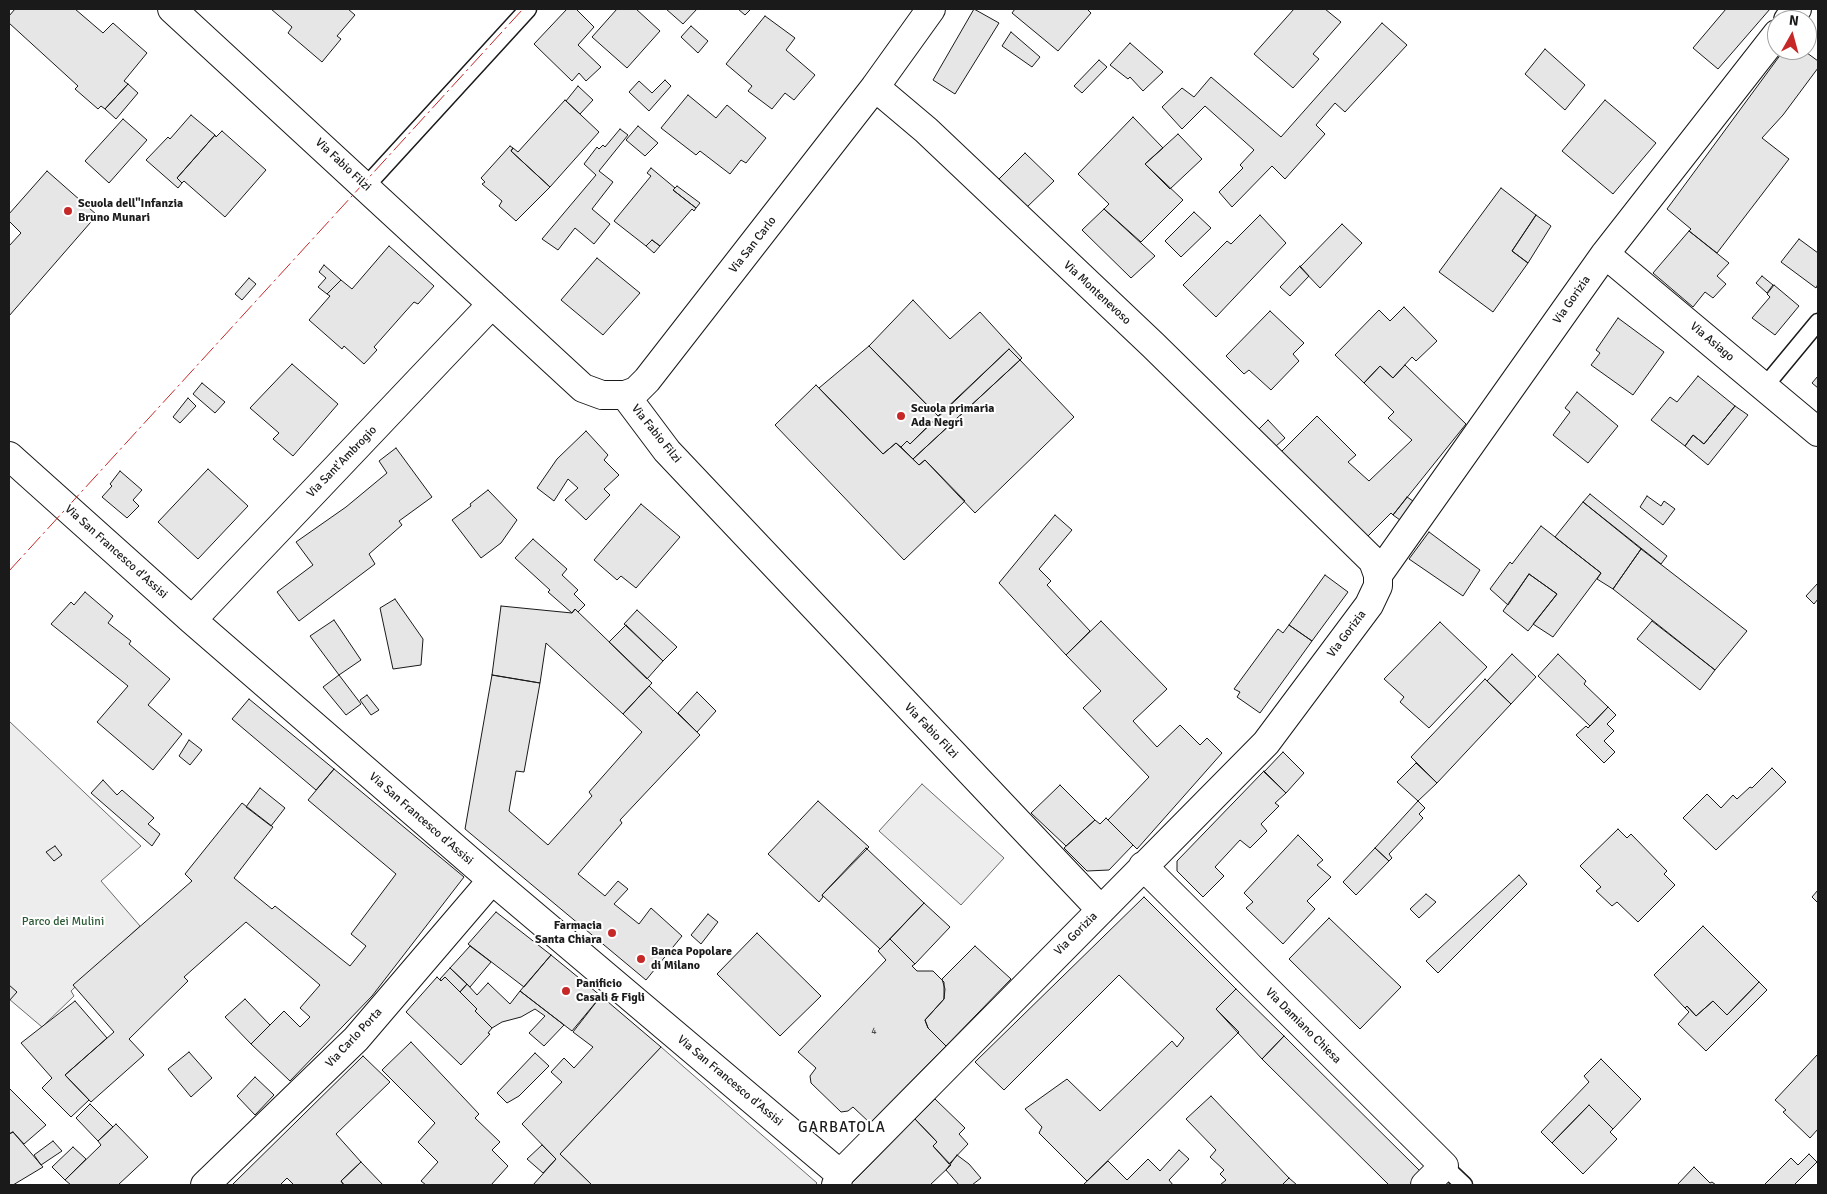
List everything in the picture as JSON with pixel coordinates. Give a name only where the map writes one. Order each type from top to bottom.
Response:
[{"type":"street","name":"Via Fabio Filzi","points":[[172,9],[583,388],[602,395],[625,395],[667,451],[1101,910]]},
{"type":"street","points":[[875,87],[931,9]]},
{"type":"street","name":"Via Gorizia","points":[[838,1179],[1143,866],[1266,743],[1369,605],[1378,586],[1378,575],[1605,254],[1767,47]]},
{"type":"street","name":"Via San Carlo","points":[[625,395],[636,391],[647,380],[875,87]]},
{"type":"street","name":"Via Montenevoso","points":[[875,87],[926,130],[1153,346],[1373,561],[1378,575]]},
{"type":"street","name":"Via Asiago","points":[[1605,254],[1818,432]]},
{"type":"street","name":"Via Sant'Ambrogio","points":[[192,620],[492,304]]},
{"type":"street","name":"Via San Francesco d'Assisi","points":[[9,456],[192,620],[838,1179]]},
{"type":"street","name":"Via Damiano Chiesa","points":[[1143,866],[1444,1166]]},
{"type":"street","name":"Via Carlo Porta","points":[[204,1185],[356,1039],[492,880]]},
{"type":"street","points":[[1425,1185],[1444,1166]]},
{"type":"lane","points":[[366,186],[528,9]]},
{"type":"lane","points":[[1765,386],[1818,322]]},
{"type":"lane","points":[[1444,1166],[1464,1185]]},
{"type":"shaded area","name":"Parco dei Mulini","points":[[9,721],[141,846],[101,881],[140,926],[71,991],[74,996],[42,1027],[9,999]]},
{"type":"shaded area","points":[[922,784],[1004,858],[961,905],[879,831]]},
{"type":"shaded area","points":[[661,1047],[817,1183],[815,1185],[592,1185],[560,1154]]},
{"type":"building","points":[[15,9],[75,9],[103,33],[113,23],[147,53],[124,81],[128,84],[105,109],[101,106],[98,109],[75,89],[78,86],[9,23],[9,16]]},
{"type":"building","points":[[271,9],[348,9],[355,15],[337,36],[341,39],[322,62],[288,33],[292,27]]},
{"type":"building","points":[[567,9],[576,9],[594,27],[578,45],[601,67],[586,81],[579,73],[572,81],[534,44]]},
{"type":"building","points":[[617,9],[636,9],[660,31],[627,68],[592,37]]},
{"type":"building","points":[[666,9],[697,9],[683,24]]},
{"type":"building","points":[[738,9],[751,9],[745,15]]},
{"type":"building","points":[[974,9],[999,23],[955,94],[933,80]]},
{"type":"building","points":[[1015,9],[1087,9],[1091,13],[1058,51],[1012,13]]},
{"type":"building","points":[[1294,9],[1325,9],[1341,22],[1313,54],[1319,59],[1293,88],[1254,54]]},
{"type":"building","points":[[1726,9],[1770,9],[1767,10],[1767,12],[1718,69],[1693,48]]},
{"type":"building","points":[[765,16],[795,38],[786,50],[815,75],[794,100],[785,93],[772,109],[748,91],[752,86],[726,64]]},
{"type":"building","points":[[1382,23],[1407,45],[1345,112],[1335,103],[1316,125],[1325,134],[1285,179],[1272,166],[1232,207],[1219,192],[1243,168],[1240,165],[1254,150],[1205,106],[1182,129],[1162,107],[1182,88],[1194,97],[1211,77],[1281,137]]},
{"type":"building","points":[[691,26],[708,41],[698,53],[681,37]]},
{"type":"building","points":[[1011,32],[1040,57],[1032,67],[1002,46]]},
{"type":"building","points":[[1130,43],[1163,72],[1143,91],[1130,77],[1128,79],[1110,65]]},
{"type":"building","points":[[1545,49],[1585,85],[1565,110],[1525,74]]},
{"type":"building","points":[[1099,60],[1107,67],[1082,93],[1074,86]]},
{"type":"building","points":[[1777,60],[1818,61],[1818,68],[1783,115],[1762,138],[1789,159],[1717,253],[1689,231],[1691,229],[1667,209]]},
{"type":"building","points":[[665,80],[671,86],[649,111],[629,92],[639,81],[652,93]]},
{"type":"building","points":[[128,84],[138,93],[116,119],[105,109]]},
{"type":"building","points":[[578,86],[593,100],[580,114],[566,101]]},
{"type":"building","points":[[688,95],[716,118],[727,105],[766,138],[746,163],[741,160],[730,174],[700,151],[696,155],[661,128]]},
{"type":"building","points":[[565,100],[599,132],[550,187],[511,151],[513,148],[518,152]]},
{"type":"building","points":[[1605,100],[1656,143],[1613,194],[1562,151]]},
{"type":"building","points":[[191,115],[215,135],[177,178],[182,183],[178,188],[146,160],[168,137],[170,139]]},
{"type":"building","points":[[1133,117],[1163,148],[1145,164],[1183,200],[1141,242],[1104,209],[1109,204],[1078,174]]},
{"type":"building","points":[[123,119],[147,140],[109,183],[85,161]]},
{"type":"building","points":[[638,126],[658,143],[645,156],[626,140]]},
{"type":"building","points":[[620,129],[628,135],[599,171],[613,182],[592,209],[610,224],[594,244],[575,228],[558,250],[542,239],[596,175],[584,164],[597,147],[599,149],[603,145],[605,147]]},
{"type":"building","points":[[222,131],[266,170],[225,217],[184,181],[182,183],[177,178],[215,135],[216,137]]},
{"type":"building","points":[[1178,134],[1202,159],[1170,189],[1145,164]]},
{"type":"building","points":[[510,146],[513,148],[511,151],[550,187],[516,221],[499,206],[502,201],[482,184],[485,182],[481,178]]},
{"type":"building","points":[[1025,153],[1054,181],[1026,208],[997,181]]},
{"type":"building","points":[[651,168],[675,188],[673,190],[696,208],[694,211],[692,209],[660,246],[652,240],[646,246],[614,221],[651,176],[647,173]]},
{"type":"building","points":[[47,171],[97,215],[9,316],[9,246],[21,233],[9,221],[9,214]]},
{"type":"building","points":[[677,186],[700,203],[696,208],[673,190]]},
{"type":"building","points":[[1501,188],[1536,215],[1512,251],[1528,263],[1493,312],[1439,272]]},
{"type":"building","points":[[1104,209],[1155,256],[1131,278],[1082,230]]},
{"type":"building","points":[[1194,212],[1211,228],[1181,257],[1165,241]]},
{"type":"building","points":[[1260,215],[1286,243],[1216,317],[1183,285],[1227,241],[1231,244]]},
{"type":"building","points":[[1536,215],[1551,226],[1528,263],[1512,251]]},
{"type":"building","points":[[1342,224],[1362,243],[1320,288],[1300,267]]},
{"type":"building","points":[[1689,231],[1729,263],[1717,276],[1726,284],[1713,298],[1705,292],[1693,307],[1653,273]]},
{"type":"building","points":[[1799,239],[1818,253],[1818,284],[1816,288],[1781,262]]},
{"type":"building","points":[[652,240],[660,246],[654,253],[646,246]]},
{"type":"building","points":[[389,246],[434,286],[418,304],[414,302],[405,312],[374,347],[377,350],[364,364],[344,346],[342,349],[309,320],[330,296],[327,294],[341,280],[352,289]]},
{"type":"building","points":[[597,258],[640,293],[603,335],[561,300]]},
{"type":"building","points":[[324,265],[341,280],[327,294],[318,287],[326,278],[319,272]]},
{"type":"building","points":[[1300,266],[1309,276],[1290,296],[1280,287]]},
{"type":"building","points":[[1762,276],[1773,285],[1767,293],[1756,283]]},
{"type":"building","points":[[249,278],[256,284],[242,300],[235,294]]},
{"type":"building","points":[[1774,285],[1799,306],[1775,335],[1752,318],[1770,297],[1767,294]]},
{"type":"building","points":[[913,300],[950,339],[980,312],[1022,358],[1020,360],[1009,349],[938,416],[869,346]]},
{"type":"building","points":[[1404,307],[1437,341],[1416,361],[1412,357],[1393,378],[1380,366],[1364,383],[1335,355],[1379,310],[1390,321]]},
{"type":"building","points":[[1270,311],[1304,343],[1293,354],[1299,361],[1271,390],[1249,370],[1244,374],[1226,356]]},
{"type":"building","points":[[1618,318],[1664,352],[1633,395],[1591,365],[1600,353],[1596,350]]},
{"type":"building","points":[[869,346],[938,416],[910,444],[907,441],[901,447],[896,443],[883,454],[819,388]]},
{"type":"building","points":[[1009,349],[1020,360],[913,459],[901,447],[907,441],[910,444]]},
{"type":"building","points":[[1020,360],[1074,417],[975,513],[925,460],[919,465],[913,459]]},
{"type":"building","points":[[292,364],[338,404],[293,456],[273,439],[279,433],[250,408]]},
{"type":"building","points":[[1405,365],[1466,424],[1393,515],[1391,513],[1367,537],[1281,452],[1317,416],[1356,455],[1348,462],[1369,481],[1412,440],[1388,418],[1394,412],[1364,383],[1380,366],[1393,378]]},
{"type":"building","points":[[1698,376],[1735,406],[1704,444],[1693,435],[1685,446],[1651,420],[1670,397],[1677,402]]},
{"type":"building","points":[[1818,376],[1818,388],[1812,383]]},
{"type":"building","points":[[202,383],[225,402],[215,413],[193,394]]},
{"type":"building","points":[[816,385],[883,454],[896,443],[919,465],[925,460],[965,501],[904,560],[775,425]]},
{"type":"building","points":[[1577,392],[1618,426],[1588,463],[1553,435],[1570,412],[1565,408]]},
{"type":"building","points":[[188,398],[196,406],[180,423],[173,417]]},
{"type":"building","points":[[1735,406],[1748,415],[1708,465],[1685,446],[1693,435],[1704,444]]},
{"type":"building","points":[[1268,420],[1285,438],[1275,447],[1258,430]]},
{"type":"building","points":[[586,431],[608,455],[604,460],[619,475],[604,489],[610,495],[586,520],[565,500],[578,488],[568,479],[554,501],[537,488],[557,459]]},
{"type":"building","points":[[396,448],[432,497],[399,521],[402,525],[369,554],[375,564],[299,621],[277,592],[313,565],[296,542],[346,507],[387,473],[379,461]]},
{"type":"building","points":[[208,469],[248,506],[198,559],[158,522]]},
{"type":"building","points":[[120,471],[142,490],[133,500],[139,506],[127,518],[102,497],[112,486],[110,484]]},
{"type":"building","points":[[488,490],[517,520],[501,543],[481,558],[452,520]]},
{"type":"building","points":[[1590,494],[1667,556],[1661,564],[1583,502]]},
{"type":"building","points":[[1647,496],[1661,506],[1664,501],[1675,509],[1663,525],[1640,507]]},
{"type":"building","points":[[1407,497],[1413,501],[1400,520],[1393,515]]},
{"type":"building","points":[[1583,502],[1641,549],[1613,589],[1597,579],[1601,573],[1555,537]]},
{"type":"building","points":[[641,504],[680,537],[636,588],[621,576],[617,580],[594,560]]},
{"type":"building","points":[[1055,515],[1072,530],[1039,569],[1051,581],[1047,585],[1090,631],[1066,655],[999,583]]},
{"type":"building","points":[[1541,526],[1601,573],[1553,637],[1533,624],[1557,594],[1529,574],[1508,605],[1490,589]]},
{"type":"building","points":[[1429,532],[1480,570],[1463,596],[1409,559]]},
{"type":"building","points":[[533,539],[567,569],[562,575],[578,590],[574,594],[585,605],[578,612],[575,609],[572,613],[548,592],[550,590],[515,558]]},
{"type":"building","points":[[1641,549],[1747,631],[1715,670],[1613,589]]},
{"type":"building","points":[[1529,574],[1557,594],[1528,631],[1503,611]]},
{"type":"building","points":[[1325,575],[1348,592],[1312,641],[1289,625]]},
{"type":"building","points":[[1818,583],[1818,599],[1814,604],[1806,596]]},
{"type":"building","points":[[85,592],[113,616],[108,623],[131,641],[129,644],[170,679],[148,705],[182,734],[153,770],[97,722],[128,686],[51,624],[71,602],[74,605]]},
{"type":"building","points":[[395,599],[423,639],[421,665],[393,669],[380,608]]},
{"type":"building","points":[[501,606],[572,613],[575,609],[652,683],[623,714],[546,643],[540,683],[492,675]]},
{"type":"building","points":[[637,610],[677,647],[663,661],[624,624]]},
{"type":"building","points":[[334,620],[361,660],[339,675],[310,636]]},
{"type":"building","points":[[1101,621],[1167,689],[1133,721],[1157,747],[1180,725],[1200,745],[1207,738],[1222,753],[1137,849],[1108,820],[1149,777],[1083,708],[1101,691],[1066,655]]},
{"type":"building","points":[[1652,621],[1715,670],[1700,690],[1637,639]]},
{"type":"building","points":[[1440,622],[1487,667],[1429,728],[1400,702],[1404,697],[1384,679]]},
{"type":"building","points":[[626,625],[663,661],[647,679],[609,642]]},
{"type":"building","points":[[1289,625],[1312,641],[1260,713],[1237,697],[1240,692],[1234,689],[1278,629],[1283,633]]},
{"type":"building","points":[[1512,654],[1536,677],[1511,704],[1487,681]]},
{"type":"building","points":[[1558,654],[1586,681],[1584,684],[1608,707],[1590,726],[1538,676]]},
{"type":"building","points":[[339,675],[361,704],[346,715],[323,687]]},
{"type":"building","points":[[492,675],[540,683],[524,772],[516,771],[509,811],[548,845],[592,796],[589,792],[642,732],[623,714],[649,686],[700,735],[620,820],[622,823],[578,874],[605,896],[618,881],[628,889],[614,904],[639,924],[651,908],[682,936],[646,980],[465,829]]},
{"type":"building","points":[[1485,679],[1511,704],[1437,783],[1411,757]]},
{"type":"building","points":[[697,692],[716,711],[697,732],[678,713]]},
{"type":"building","points":[[367,695],[379,710],[371,715],[360,700]]},
{"type":"building","points":[[249,699],[334,769],[316,790],[232,719]]},
{"type":"building","points":[[1608,707],[1616,715],[1607,724],[1614,731],[1604,741],[1615,752],[1604,763],[1576,735],[1586,726],[1588,728]]},
{"type":"building","points":[[189,740],[202,750],[190,765],[179,756]]},
{"type":"building","points":[[1283,752],[1304,773],[1286,793],[1264,772]]},
{"type":"building","points":[[1416,763],[1437,783],[1418,801],[1397,782]]},
{"type":"building","points":[[1772,768],[1786,782],[1716,850],[1683,818],[1707,794],[1721,808],[1733,795],[1737,799],[1750,787],[1752,788]]},
{"type":"building","points":[[334,769],[464,877],[372,996],[290,1081],[251,1044],[284,1011],[300,1027],[310,1017],[300,1008],[320,985],[246,922],[184,977],[188,981],[129,1039],[144,1055],[91,1102],[65,1075],[114,1032],[73,985],[192,881],[185,874],[242,803],[273,827],[234,878],[272,909],[275,906],[350,966],[366,946],[351,934],[396,874],[308,800]]},
{"type":"building","points":[[1264,771],[1286,793],[1275,803],[1279,806],[1261,824],[1267,831],[1250,848],[1240,840],[1215,867],[1224,876],[1203,897],[1177,871],[1177,861]]},
{"type":"building","points":[[103,780],[117,795],[122,790],[154,818],[148,824],[160,834],[152,846],[91,793]]},
{"type":"building","points":[[1060,785],[1095,820],[1066,846],[1031,813]]},
{"type":"building","points":[[260,788],[285,808],[271,826],[246,807]]},
{"type":"building","points":[[818,801],[869,847],[822,895],[823,897],[819,902],[768,854]]},
{"type":"building","points":[[1418,801],[1425,808],[1419,814],[1423,818],[1389,854],[1392,858],[1389,861],[1375,848]]},
{"type":"building","points":[[1106,818],[1133,845],[1109,870],[1087,871],[1064,848],[1095,820],[1100,824]]},
{"type":"building","points":[[1618,829],[1627,838],[1631,834],[1667,871],[1664,874],[1675,885],[1638,922],[1617,902],[1612,906],[1596,891],[1601,887],[1580,866]]},
{"type":"building","points":[[1298,835],[1323,860],[1317,865],[1331,877],[1307,901],[1315,909],[1283,944],[1246,908],[1253,902],[1244,893]]},
{"type":"building","points":[[55,846],[62,855],[54,861],[46,852]]},
{"type":"building","points":[[866,848],[924,903],[880,949],[822,895]]},
{"type":"building","points":[[1375,848],[1389,861],[1356,895],[1343,882]]},
{"type":"building","points":[[1519,875],[1527,884],[1438,973],[1426,961]]},
{"type":"building","points":[[1818,890],[1818,903],[1812,897]]},
{"type":"building","points":[[1426,894],[1436,902],[1419,918],[1410,909]]},
{"type":"building","points":[[1144,897],[1236,989],[1216,1009],[1239,1032],[1087,1181],[1039,1133],[1042,1127],[1025,1109],[1067,1079],[1100,1111],[1172,1041],[1177,1047],[1184,1038],[1119,975],[1004,1090],[975,1062]]},
{"type":"building","points":[[924,903],[950,927],[915,964],[890,939]]},
{"type":"building","points":[[496,912],[551,955],[524,987],[468,944]]},
{"type":"building","points":[[708,914],[718,922],[701,944],[691,935]]},
{"type":"building","points":[[1329,918],[1401,987],[1360,1029],[1289,959]]},
{"type":"building","points":[[1703,926],[1759,982],[1727,1015],[1713,1001],[1696,1016],[1687,1006],[1685,1008],[1654,975]]},
{"type":"building","points":[[757,933],[821,996],[780,1036],[717,974]]},
{"type":"building","points":[[890,939],[915,964],[912,966],[917,971],[933,971],[944,982],[944,999],[925,1020],[928,1028],[946,1046],[870,1123],[853,1107],[848,1111],[841,1112],[811,1083],[810,1076],[816,1068],[798,1052],[886,960],[878,951]]},
{"type":"building","points":[[470,946],[491,962],[470,987],[450,968]]},
{"type":"building","points":[[975,946],[1011,979],[946,1046],[928,1028],[925,1020],[944,999],[945,989],[942,979]]},
{"type":"building","points":[[551,955],[601,996],[572,1031],[520,991]]},
{"type":"building","points":[[450,968],[467,984],[460,992],[445,977],[441,981],[440,979]]},
{"type":"building","points":[[437,977],[441,981],[445,977],[477,1009],[475,1011],[492,1028],[488,1033],[490,1034],[461,1065],[406,1012]]},
{"type":"building","points":[[1759,982],[1767,990],[1706,1051],[1678,1024],[1689,1012],[1685,1008],[1687,1006],[1696,1016],[1713,1001],[1727,1015]]},
{"type":"building","points":[[488,983],[510,1004],[520,991],[564,1025],[544,1046],[529,1033],[545,1016],[535,1009],[521,1017],[502,1022],[492,1028],[460,992],[467,984],[477,995]]},
{"type":"building","points":[[9,985],[17,992],[9,1001]]},
{"type":"building","points":[[1236,989],[1284,1036],[1262,1059],[1216,1009]]},
{"type":"building","points":[[601,996],[661,1047],[560,1154],[592,1185],[533,1185],[556,1159],[522,1124],[562,1082],[551,1072],[564,1058],[574,1068],[593,1047],[573,1032]]},
{"type":"building","points":[[245,999],[270,1025],[251,1044],[225,1017]]},
{"type":"building","points":[[75,1001],[107,1038],[65,1075],[89,1100],[71,1117],[42,1088],[52,1078],[21,1043]]},
{"type":"building","points":[[1284,1036],[1422,1173],[1410,1185],[1389,1185],[1262,1059]]},
{"type":"building","points":[[411,1042],[479,1114],[475,1118],[500,1142],[492,1150],[508,1166],[491,1185],[426,1185],[421,1181],[438,1162],[418,1142],[435,1123],[382,1070]]},
{"type":"building","points":[[189,1052],[212,1078],[191,1097],[168,1069]]},
{"type":"building","points":[[535,1053],[549,1066],[519,1096],[507,1103],[497,1093]]},
{"type":"building","points":[[1818,1054],[1818,1129],[1810,1138],[1783,1112],[1786,1110],[1775,1100]]},
{"type":"building","points":[[363,1056],[390,1082],[336,1134],[361,1162],[341,1181],[344,1185],[294,1185],[287,1178],[280,1185],[232,1185]]},
{"type":"building","points":[[1601,1059],[1641,1099],[1613,1129],[1589,1105],[1552,1143],[1541,1132],[1589,1082],[1584,1076]]},
{"type":"building","points":[[255,1077],[274,1095],[255,1115],[237,1096]]},
{"type":"building","points":[[9,1088],[46,1125],[24,1144],[13,1132],[9,1134]]},
{"type":"building","points":[[1211,1096],[1289,1178],[1282,1185],[1220,1185],[1226,1180],[1220,1174],[1224,1170],[1210,1157],[1216,1150],[1186,1119]]},
{"type":"building","points":[[935,1099],[965,1128],[959,1134],[968,1144],[949,1164],[933,1146],[937,1142],[915,1119]]},
{"type":"building","points":[[90,1104],[113,1127],[98,1141],[76,1118]]},
{"type":"building","points":[[1589,1105],[1613,1129],[1610,1132],[1617,1139],[1583,1174],[1552,1143]]},
{"type":"building","points":[[915,1119],[937,1142],[933,1146],[951,1165],[930,1185],[850,1185]]},
{"type":"building","points":[[116,1124],[148,1157],[118,1185],[71,1185],[65,1180],[101,1145],[98,1141]]},
{"type":"building","points":[[13,1132],[43,1167],[13,1185],[9,1185],[9,1134]]},
{"type":"building","points":[[53,1141],[62,1151],[41,1165],[34,1155]]},
{"type":"building","points":[[542,1145],[556,1159],[543,1173],[527,1159]]},
{"type":"building","points":[[73,1147],[86,1159],[65,1180],[52,1167]]},
{"type":"building","points":[[1179,1150],[1189,1159],[1169,1180],[1173,1185],[1083,1185],[1108,1161],[1127,1180],[1148,1159],[1160,1171]]},
{"type":"building","points":[[1809,1154],[1817,1162],[1794,1185],[1764,1185],[1791,1158],[1798,1165]]},
{"type":"building","points":[[957,1155],[969,1164],[981,1178],[972,1185],[959,1185],[946,1170]]},
{"type":"building","points":[[361,1162],[383,1185],[344,1185],[341,1181]]},
{"type":"building","points":[[1694,1167],[1710,1183],[1712,1182],[1716,1185],[1677,1185]]},
{"type":"building","points":[[1289,1178],[1297,1185],[1282,1185]]},
{"type":"power","points":[[9,571],[523,9]]},
{"type":"place","name":"Scuola dell\"Infanzia Bruno Munari","points":[[68,211]]},
{"type":"place","name":"Scuola primaria Ada Negri","points":[[901,416]]},
{"type":"place","name":"Farmacia Santa Chiara","points":[[612,933]]},
{"type":"place","name":"Banca Popolare di Milano","points":[[641,959]]},
{"type":"place","name":"Panificio Casali & Figli","points":[[566,991]]},
{"type":"district","name":"GARBATOLA","points":[[842,1128]]}]
